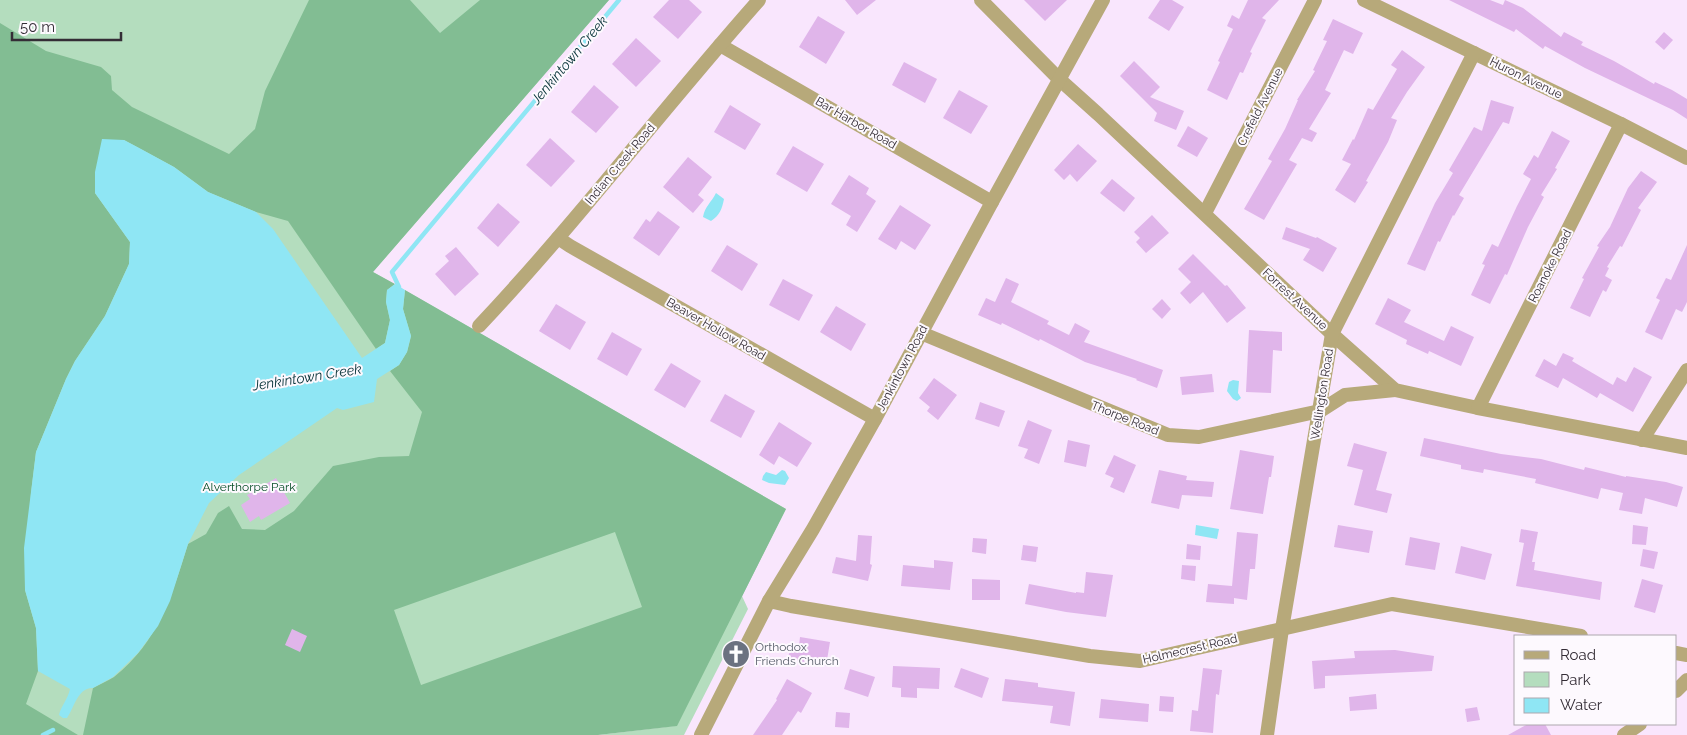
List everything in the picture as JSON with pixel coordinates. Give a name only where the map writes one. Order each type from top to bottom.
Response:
[{"type":"street","name":"Indian Creek Road","points":[[479,326],[558,238],[759,0]]},
{"type":"street","name":"Forrest Avenue","points":[[981,0],[1059,80],[1205,213],[1332,334],[1395,390],[1687,448]]},
{"type":"street","name":"Jenkintown Road","points":[[701,735],[769,601],[813,529],[875,419],[1103,0]]},
{"type":"street","name":"Crefeld Avenue","points":[[1205,213],[1315,0]]},
{"type":"street","name":"Huron Avenue","points":[[1364,0],[1622,124],[1687,158]]},
{"type":"street","name":"Bar Harbor Road","points":[[720,45],[992,202]]},
{"type":"street","name":"Wellington Road","points":[[1267,735],[1282,629],[1332,334],[1474,52]]},
{"type":"street","name":"Roanoke Road","points":[[1478,408],[1622,124]]},
{"type":"street","name":"Beaver Hollow Road","points":[[558,238],[875,419]]},
{"type":"street","name":"Thorpe Road","points":[[921,333],[1168,435],[1199,437],[1320,411],[1345,395],[1395,390]]},
{"type":"street","points":[[1642,440],[1687,370]]},
{"type":"street","name":"Holmecrest Road","points":[[769,601],[1090,656],[1140,661],[1392,604],[1575,635]]},
{"type":"street","points":[[1677,690],[1687,680]]},
{"type":"street","points":[[1624,735],[1639,725]]},
{"type":"green space","name":"Alverthorpe Park","points":[[0,0],[609,0],[373,272],[786,509],[742,596],[748,609],[684,735],[598,735],[674,726],[536,735],[0,735]]},
{"type":"green space","points":[[309,0],[410,0],[440,33],[480,0],[609,0],[373,272],[395,284],[387,290],[386,302],[390,320],[385,343],[376,349],[288,221],[256,212],[208,192],[174,167],[124,140],[95,193],[130,242],[129,264],[105,316],[75,361],[66,379],[36,452],[31,493],[25,590],[36,628],[38,671],[26,704],[78,735],[0,735],[0,23],[46,51],[101,67],[111,76],[112,90],[132,107],[229,154],[255,129],[265,91]]},
{"type":"green space","points":[[405,290],[786,509],[677,726],[598,735],[83,735],[93,688],[114,677],[142,649],[162,616],[188,544],[206,534],[218,513],[229,506],[242,529],[265,530],[294,511],[333,466],[379,457],[409,456],[422,412],[390,371],[399,365],[407,352],[411,336],[403,309]],"holes":[[[615,532],[642,607],[421,685],[394,610]]]},
{"type":"water","points":[[102,139],[124,140],[174,167],[208,192],[256,212],[273,229],[362,358],[385,343],[390,320],[386,302],[387,290],[395,284],[405,290],[403,309],[411,336],[407,352],[399,365],[377,379],[374,402],[343,410],[337,408],[239,475],[209,503],[188,544],[170,601],[158,626],[138,653],[113,677],[80,694],[67,718],[63,718],[59,715],[70,689],[38,671],[36,628],[25,590],[24,548],[36,452],[66,379],[75,361],[105,316],[129,264],[130,242],[95,193],[95,172]]},
{"type":"water","points":[[716,193],[724,199],[720,212],[711,221],[703,217]]},
{"type":"water","points":[[1233,380],[1239,381],[1238,393],[1241,398],[1237,401],[1227,391],[1229,382]]},
{"type":"water","points":[[782,470],[785,471],[789,478],[785,485],[762,480],[766,472],[776,475]]},
{"type":"water","points":[[1196,525],[1219,529],[1217,539],[1195,535]]},
{"type":"building","points":[[669,0],[689,0],[702,12],[678,39],[653,17]]},
{"type":"building","points":[[845,0],[876,0],[857,15]]},
{"type":"building","points":[[1024,0],[1067,0],[1045,21]]},
{"type":"building","points":[[1160,0],[1172,0],[1184,7],[1169,31],[1148,18]]},
{"type":"building","points":[[1248,0],[1279,0],[1262,18],[1266,20],[1250,52],[1252,53],[1243,73],[1240,72],[1227,100],[1207,90],[1233,29],[1227,26],[1232,15],[1239,19]]},
{"type":"building","points":[[1449,0],[1490,0],[1503,5],[1505,0],[1523,8],[1561,37],[1564,32],[1583,42],[1581,45],[1654,84],[1655,82],[1687,99],[1687,119],[1673,110],[1585,68],[1545,46],[1543,49],[1516,29],[1514,32]]},
{"type":"building","points":[[818,16],[845,32],[826,64],[799,47]]},
{"type":"building","points":[[1333,19],[1363,33],[1353,54],[1344,50],[1325,90],[1331,93],[1309,129],[1317,133],[1312,142],[1302,138],[1289,160],[1297,164],[1264,220],[1244,209],[1272,161],[1268,159],[1285,129],[1297,100],[1315,71],[1313,70],[1327,41],[1323,40]]},
{"type":"building","points":[[1664,32],[1673,40],[1664,50],[1655,42]]},
{"type":"building","points":[[636,38],[661,61],[636,87],[612,64]]},
{"type":"building","points":[[1402,50],[1425,67],[1391,118],[1397,120],[1388,142],[1355,203],[1335,190],[1351,164],[1342,160],[1354,140],[1368,108],[1373,110],[1397,69],[1391,65]]},
{"type":"building","points":[[1134,61],[1160,87],[1150,97],[1184,111],[1176,130],[1154,121],[1157,113],[1120,76]]},
{"type":"building","points":[[904,62],[937,79],[925,103],[892,85]]},
{"type":"building","points":[[594,85],[619,107],[596,133],[571,112]]},
{"type":"building","points":[[959,90],[988,106],[971,134],[943,118]]},
{"type":"building","points":[[1491,100],[1514,107],[1509,124],[1503,122],[1459,195],[1464,198],[1453,215],[1440,242],[1438,241],[1425,271],[1407,264],[1435,203],[1453,173],[1449,170],[1474,127],[1482,131]]},
{"type":"building","points":[[730,105],[761,124],[745,150],[714,132]]},
{"type":"building","points":[[1188,126],[1208,138],[1197,157],[1177,146]]},
{"type":"building","points":[[1552,131],[1570,141],[1555,168],[1557,169],[1541,195],[1544,197],[1528,227],[1507,275],[1505,274],[1490,304],[1471,295],[1485,265],[1482,264],[1492,244],[1498,247],[1531,179],[1523,174],[1534,155],[1538,158]]},
{"type":"building","points":[[550,138],[575,161],[551,187],[526,165]]},
{"type":"building","points":[[1078,144],[1097,161],[1077,182],[1070,174],[1064,180],[1054,170]]},
{"type":"building","points":[[793,146],[824,164],[807,192],[776,174]]},
{"type":"building","points":[[688,157],[712,177],[698,195],[704,200],[693,213],[663,187]]},
{"type":"building","points":[[1641,171],[1657,182],[1638,208],[1641,210],[1622,247],[1620,246],[1607,267],[1609,268],[1605,276],[1612,280],[1606,292],[1603,290],[1590,317],[1570,308],[1584,279],[1582,278],[1599,247],[1597,246],[1610,227],[1628,188]]},
{"type":"building","points":[[849,175],[869,188],[866,194],[876,201],[857,232],[846,225],[851,216],[831,204]]},
{"type":"building","points":[[1112,179],[1135,198],[1124,212],[1100,193]]},
{"type":"building","points":[[498,203],[520,222],[498,247],[477,228]]},
{"type":"building","points":[[900,205],[931,225],[915,250],[901,241],[896,250],[878,239]]},
{"type":"building","points":[[658,211],[680,227],[659,256],[633,238],[646,219],[650,222]]},
{"type":"building","points":[[1152,215],[1169,233],[1146,253],[1136,242],[1140,238],[1134,232]]},
{"type":"building","points":[[1286,227],[1317,237],[1337,248],[1323,272],[1303,260],[1310,249],[1282,239]]},
{"type":"building","points":[[727,245],[758,264],[742,291],[711,271]]},
{"type":"building","points":[[1687,245],[1687,302],[1682,312],[1676,309],[1662,340],[1645,332],[1660,300],[1656,298],[1666,278],[1671,280]]},
{"type":"building","points":[[456,247],[479,274],[455,296],[435,274],[449,261],[445,256]]},
{"type":"building","points":[[1193,254],[1225,286],[1227,285],[1246,308],[1227,323],[1203,292],[1190,304],[1180,293],[1191,282],[1178,269]]},
{"type":"building","points":[[1006,278],[1019,284],[1011,302],[1049,321],[1047,324],[1069,335],[1075,323],[1090,331],[1084,342],[1163,370],[1157,388],[1137,379],[1085,362],[1040,339],[1039,341],[1002,323],[1001,325],[978,315],[986,298],[995,302]]},
{"type":"building","points":[[783,279],[813,295],[799,321],[769,305]]},
{"type":"building","points":[[1388,298],[1411,310],[1404,322],[1444,341],[1451,326],[1474,337],[1461,366],[1429,351],[1428,354],[1406,344],[1407,340],[1375,324]]},
{"type":"building","points":[[1162,299],[1171,309],[1162,319],[1152,309]]},
{"type":"building","points":[[556,304],[586,322],[570,350],[539,331]]},
{"type":"building","points":[[836,306],[866,324],[851,351],[820,332]]},
{"type":"building","points":[[1249,330],[1282,332],[1282,351],[1273,350],[1271,393],[1246,392]]},
{"type":"building","points":[[612,332],[642,349],[627,376],[597,359]]},
{"type":"building","points":[[1563,353],[1574,358],[1572,361],[1613,385],[1617,377],[1626,382],[1634,367],[1652,377],[1633,412],[1600,393],[1597,398],[1563,378],[1558,388],[1535,376],[1544,359],[1556,366]]},
{"type":"building","points":[[671,363],[701,381],[685,408],[654,390]]},
{"type":"building","points":[[1212,374],[1214,392],[1182,395],[1180,377]]},
{"type":"building","points":[[934,378],[957,395],[938,420],[927,411],[930,407],[919,398]]},
{"type":"building","points":[[725,394],[755,411],[741,438],[710,421]]},
{"type":"building","points":[[980,402],[1005,411],[999,427],[975,419]]},
{"type":"building","points":[[1028,420],[1052,430],[1039,464],[1024,458],[1028,449],[1018,446]]},
{"type":"building","points":[[779,422],[812,443],[797,467],[779,456],[774,465],[759,455]]},
{"type":"building","points":[[1424,438],[1501,454],[1541,459],[1584,470],[1585,467],[1626,477],[1666,482],[1683,487],[1677,507],[1645,498],[1642,514],[1619,510],[1623,493],[1601,488],[1598,499],[1535,483],[1536,479],[1484,469],[1483,473],[1461,469],[1461,465],[1420,456]]},
{"type":"building","points":[[1068,440],[1090,445],[1086,467],[1064,462]]},
{"type":"building","points":[[1354,443],[1387,452],[1376,490],[1392,494],[1387,513],[1354,505],[1363,470],[1347,466]]},
{"type":"building","points":[[1240,450],[1274,456],[1263,514],[1230,509]]},
{"type":"building","points":[[1114,455],[1136,465],[1124,493],[1110,487],[1114,478],[1105,474]]},
{"type":"building","points":[[1159,470],[1187,476],[1186,480],[1214,482],[1212,497],[1182,495],[1179,509],[1151,503]]},
{"type":"building","points":[[276,478],[290,503],[261,520],[259,516],[250,522],[241,505],[250,499],[247,495]]},
{"type":"building","points":[[1338,525],[1373,531],[1369,553],[1334,547]]},
{"type":"building","points":[[1633,525],[1648,527],[1646,545],[1632,544]]},
{"type":"building","points":[[1521,529],[1538,532],[1532,562],[1535,562],[1534,570],[1602,582],[1600,600],[1516,586],[1524,543],[1519,542]]},
{"type":"building","points":[[1237,532],[1258,534],[1255,569],[1250,569],[1247,600],[1234,598],[1234,604],[1206,602],[1208,584],[1232,586]]},
{"type":"building","points":[[858,535],[872,536],[870,564],[872,565],[868,581],[832,573],[836,557],[856,561]]},
{"type":"building","points":[[1410,537],[1440,543],[1435,570],[1405,565]]},
{"type":"building","points":[[973,538],[987,539],[986,554],[972,552]]},
{"type":"building","points":[[1187,544],[1201,546],[1200,560],[1186,559]]},
{"type":"building","points":[[1023,545],[1038,547],[1036,562],[1021,560]]},
{"type":"building","points":[[1461,546],[1492,554],[1485,580],[1455,573]]},
{"type":"building","points":[[1643,549],[1658,552],[1654,569],[1640,566]]},
{"type":"building","points":[[934,560],[953,562],[950,590],[901,586],[903,565],[934,568]]},
{"type":"building","points":[[1182,565],[1196,566],[1195,581],[1181,579]]},
{"type":"building","points":[[1086,572],[1113,575],[1106,617],[1025,604],[1029,584],[1084,593]]},
{"type":"building","points":[[972,579],[1000,580],[1000,600],[972,600]]},
{"type":"building","points":[[1642,579],[1663,585],[1655,613],[1634,607]]},
{"type":"building","points":[[292,629],[307,636],[300,652],[285,645]]},
{"type":"building","points":[[800,637],[830,642],[826,666],[788,659],[791,644],[799,646]]},
{"type":"building","points":[[1395,650],[1434,656],[1432,671],[1325,676],[1325,688],[1314,689],[1312,661],[1355,658],[1354,651]]},
{"type":"building","points":[[893,666],[940,668],[939,689],[917,688],[917,698],[901,697],[901,688],[892,687]]},
{"type":"building","points":[[961,668],[989,678],[982,698],[954,687]]},
{"type":"building","points":[[1203,668],[1222,670],[1219,695],[1216,694],[1213,733],[1190,731],[1192,710],[1198,711]]},
{"type":"building","points":[[850,669],[875,677],[868,697],[844,689]]},
{"type":"building","points":[[787,679],[812,693],[801,713],[798,711],[782,735],[753,735],[777,700]]},
{"type":"building","points":[[1005,679],[1038,683],[1038,687],[1075,692],[1070,726],[1050,723],[1053,706],[1002,701]]},
{"type":"building","points":[[1376,694],[1377,709],[1350,711],[1349,697]]},
{"type":"building","points":[[1160,696],[1174,697],[1173,712],[1159,711]]},
{"type":"building","points":[[1101,699],[1149,704],[1148,722],[1099,718]]},
{"type":"building","points":[[1477,707],[1480,720],[1467,722],[1465,709]]},
{"type":"building","points":[[836,712],[850,713],[849,728],[835,727]]},
{"type":"building","points":[[1526,725],[1546,725],[1551,735],[1508,735]]},
{"type":"waterway","name":"Jenkintown Creek","points":[[398,292],[399,287],[392,272],[619,0]]},
{"type":"waterway","name":"Jenkintown Creek","points":[[43,735],[53,730]]},
{"type":"place","name":"Orthodox Friends Church","points":[[736,654]]}]
